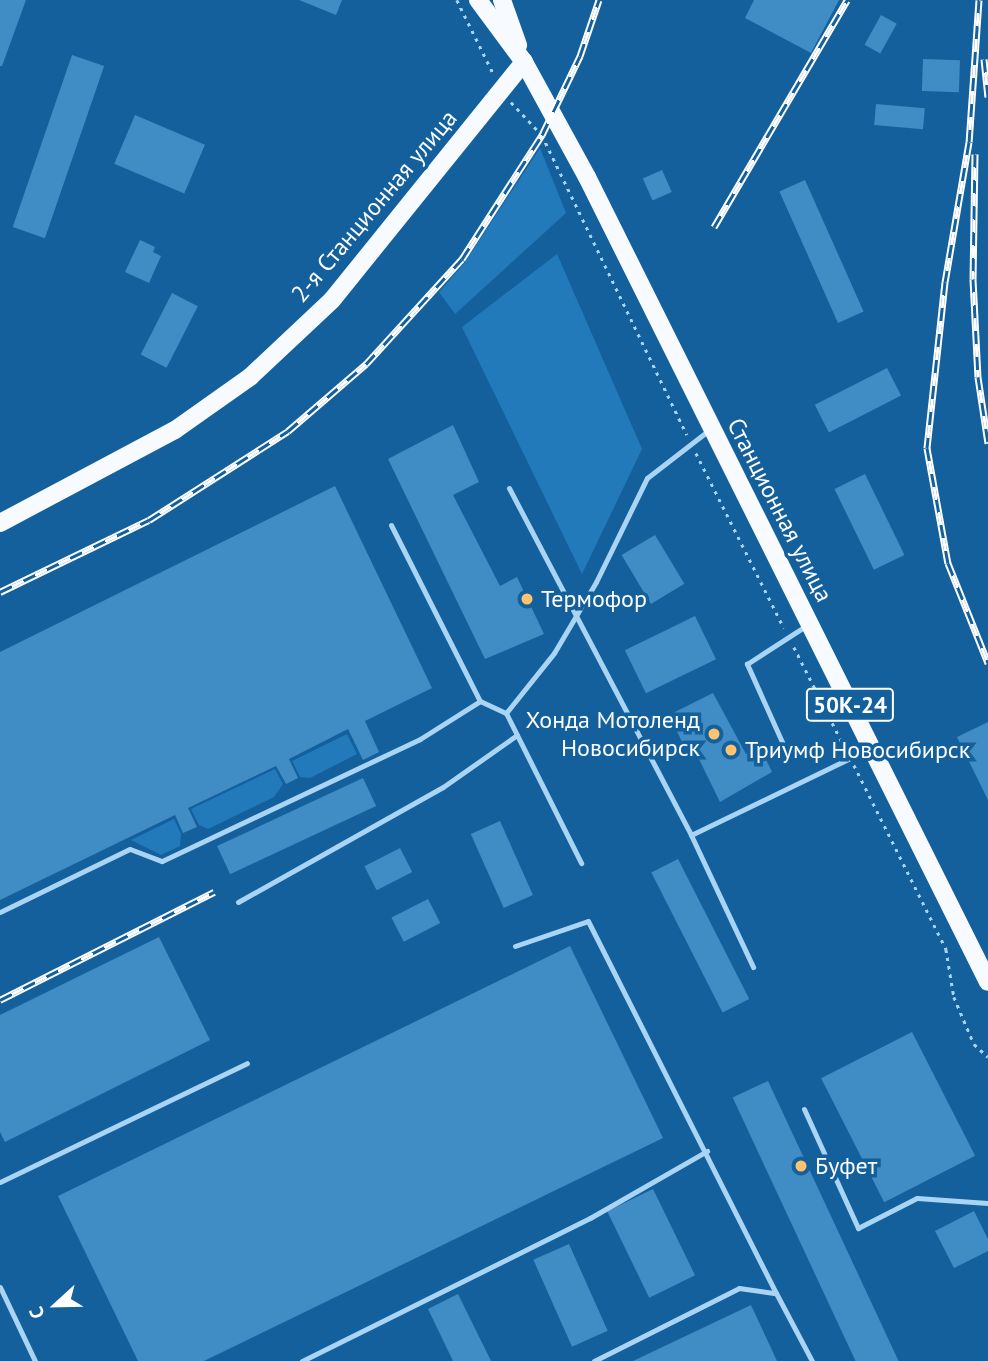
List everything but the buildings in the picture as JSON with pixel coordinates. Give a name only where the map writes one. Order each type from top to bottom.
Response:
[{"type":"main road","name":"Станционная улица","points":[[478,0],[524,62]]},
{"type":"main road","name":"Станционная улица","points":[[502,0],[524,62],[712,428],[988,982]]},
{"type":"main road","name":"2-я Станционная улица","points":[[0,523],[176,430],[250,377],[332,300],[524,62]]},
{"type":"lane","points":[[506,713],[554,653],[596,582],[647,478],[712,428]]},
{"type":"lane","points":[[509,488],[691,835],[753,967]]},
{"type":"lane","points":[[391,525],[480,701],[506,713],[581,863]]},
{"type":"lane","points":[[787,753],[747,664],[809,623]]},
{"type":"lane","points":[[0,912],[131,849],[162,862],[420,739],[480,701]]},
{"type":"lane","points":[[239,902],[443,787],[517,736]]},
{"type":"lane","points":[[691,835],[872,747]]},
{"type":"lane","points":[[515,946],[588,920],[812,1361]]},
{"type":"lane","points":[[0,1182],[247,1063]]},
{"type":"lane","points":[[804,1109],[858,1227],[918,1198],[988,1203]]},
{"type":"lane","points":[[302,1361],[590,1218],[707,1151]]},
{"type":"lane","points":[[0,1287],[35,1361]]},
{"type":"lane","points":[[594,1361],[739,1288],[776,1293]]},
{"type":"path","points":[[457,0],[501,90],[542,135],[691,444],[946,949],[954,997],[974,1044],[988,1057]]},
{"type":"shaded area","points":[[540,148],[566,213],[455,314],[439,292],[463,265]]},
{"type":"shaded area","points":[[557,254],[642,449],[582,574],[462,327]]},
{"type":"shaded area","points":[[347,734],[357,754],[310,778],[300,777],[292,761]]},
{"type":"shaded area","points":[[275,769],[283,784],[274,797],[208,829],[199,825],[191,809]]},
{"type":"shaded area","points":[[174,819],[181,834],[180,846],[161,855],[131,840]]},
{"type":"railway","points":[[0,592],[149,520],[288,431],[366,364],[462,259],[542,135],[580,56],[599,0]]},
{"type":"railway","points":[[714,227],[847,0]]},
{"type":"railway","points":[[979,0],[969,142],[945,282],[927,448],[948,563],[988,663]]},
{"type":"railway","points":[[984,59],[988,97]]},
{"type":"railway","points":[[975,154],[973,279],[978,377],[988,443]]},
{"type":"railway","points":[[0,1000],[214,892]]},
{"type":"place","name":"Термофор","points":[[527,599]]},
{"type":"place","name":"Хонда Мотоленд Новосибирск","points":[[714,734]]},
{"type":"place","name":"Триумф Новосибирск","points":[[731,750]]},
{"type":"place","name":"Буфет","points":[[801,1166]]}]
